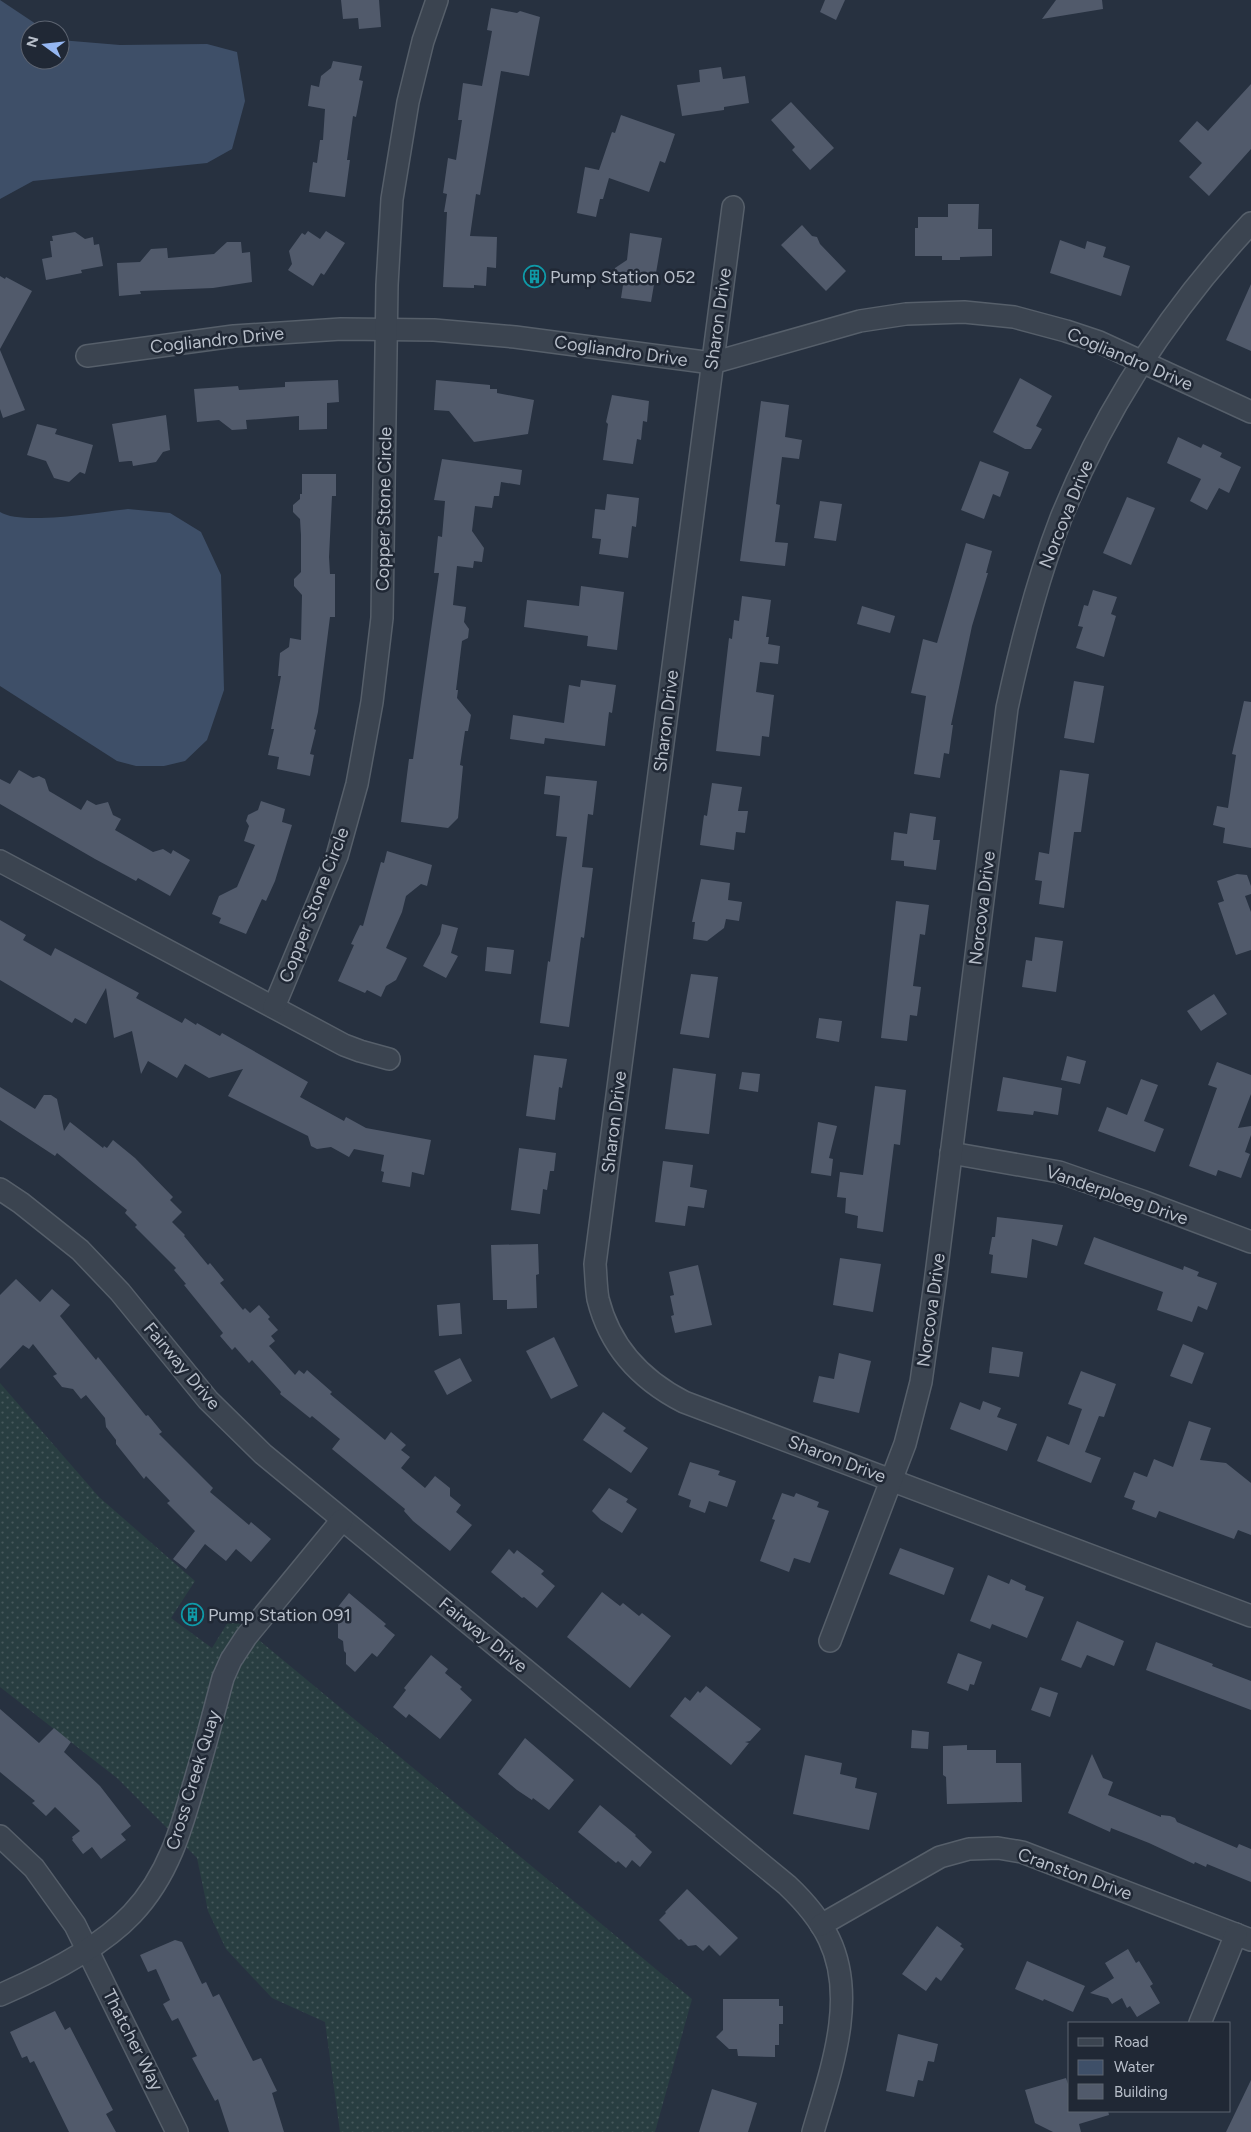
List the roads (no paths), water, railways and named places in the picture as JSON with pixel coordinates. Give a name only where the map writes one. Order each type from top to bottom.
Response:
[{"type":"street","name":"Copper Stone Circle","points":[[274,1007],[336,856],[356,784],[372,702],[382,609],[387,285],[392,199],[399,146],[416,67],[437,0]]},
{"type":"street","name":"Sharon Drive","points":[[733,207],[595,1264],[598,1297],[612,1336],[628,1360],[648,1380],[664,1392],[684,1402],[1251,1616]]},
{"type":"street","name":"Norcova Drive","points":[[830,1641],[904,1444],[921,1382],[1007,708],[1022,639],[1062,517],[1088,459],[1116,404],[1186,298],[1251,223]]},
{"type":"street","name":"Cogliandro Drive","points":[[87,356],[234,336],[341,329],[434,330],[515,337],[712,363],[860,321],[906,314],[964,312],[1014,317],[1066,330],[1099,342],[1251,412]]},
{"type":"street","name":"Copper Stone Circle","points":[[0,861],[344,1045],[389,1059]]},
{"type":"street","name":"Vanderploeg Drive","points":[[951,1152],[1059,1172],[1251,1242]]},
{"type":"street","name":"Fairway Drive","points":[[0,1189],[21,1202],[80,1250],[120,1292],[208,1400],[262,1454],[787,1885],[804,1902],[830,1941],[838,1971],[841,2020],[836,2053],[813,2132]]},
{"type":"street","name":"Cross Creek Quay","points":[[0,1995],[28,1983],[104,1938],[132,1914],[152,1888],[166,1866],[182,1828],[223,1678],[231,1660],[246,1637],[342,1520]]},
{"type":"street","name":"Thatcher Way","points":[[0,1836],[34,1868],[75,1925],[177,2132]]},
{"type":"street","name":"Cranston Drive","points":[[821,1925],[940,1857],[969,1849],[998,1848],[1022,1852],[1243,1937]]},
{"type":"street","points":[[1200,2022],[1243,1937]]},
{"type":"water","points":[[0,0],[30,20],[20,20],[20,70],[70,70],[70,41],[120,45],[207,44],[237,52],[245,101],[232,149],[207,163],[33,181],[0,199]]},
{"type":"water","points":[[128,509],[170,513],[201,532],[221,575],[224,690],[207,740],[185,761],[164,766],[136,766],[117,761],[0,686],[0,512],[25,518],[43,518]]},
{"type":"place","name":"Pump Station 052","points":[[534,277]]},
{"type":"place","name":"Pump Station 091","points":[[192,1615]]}]
